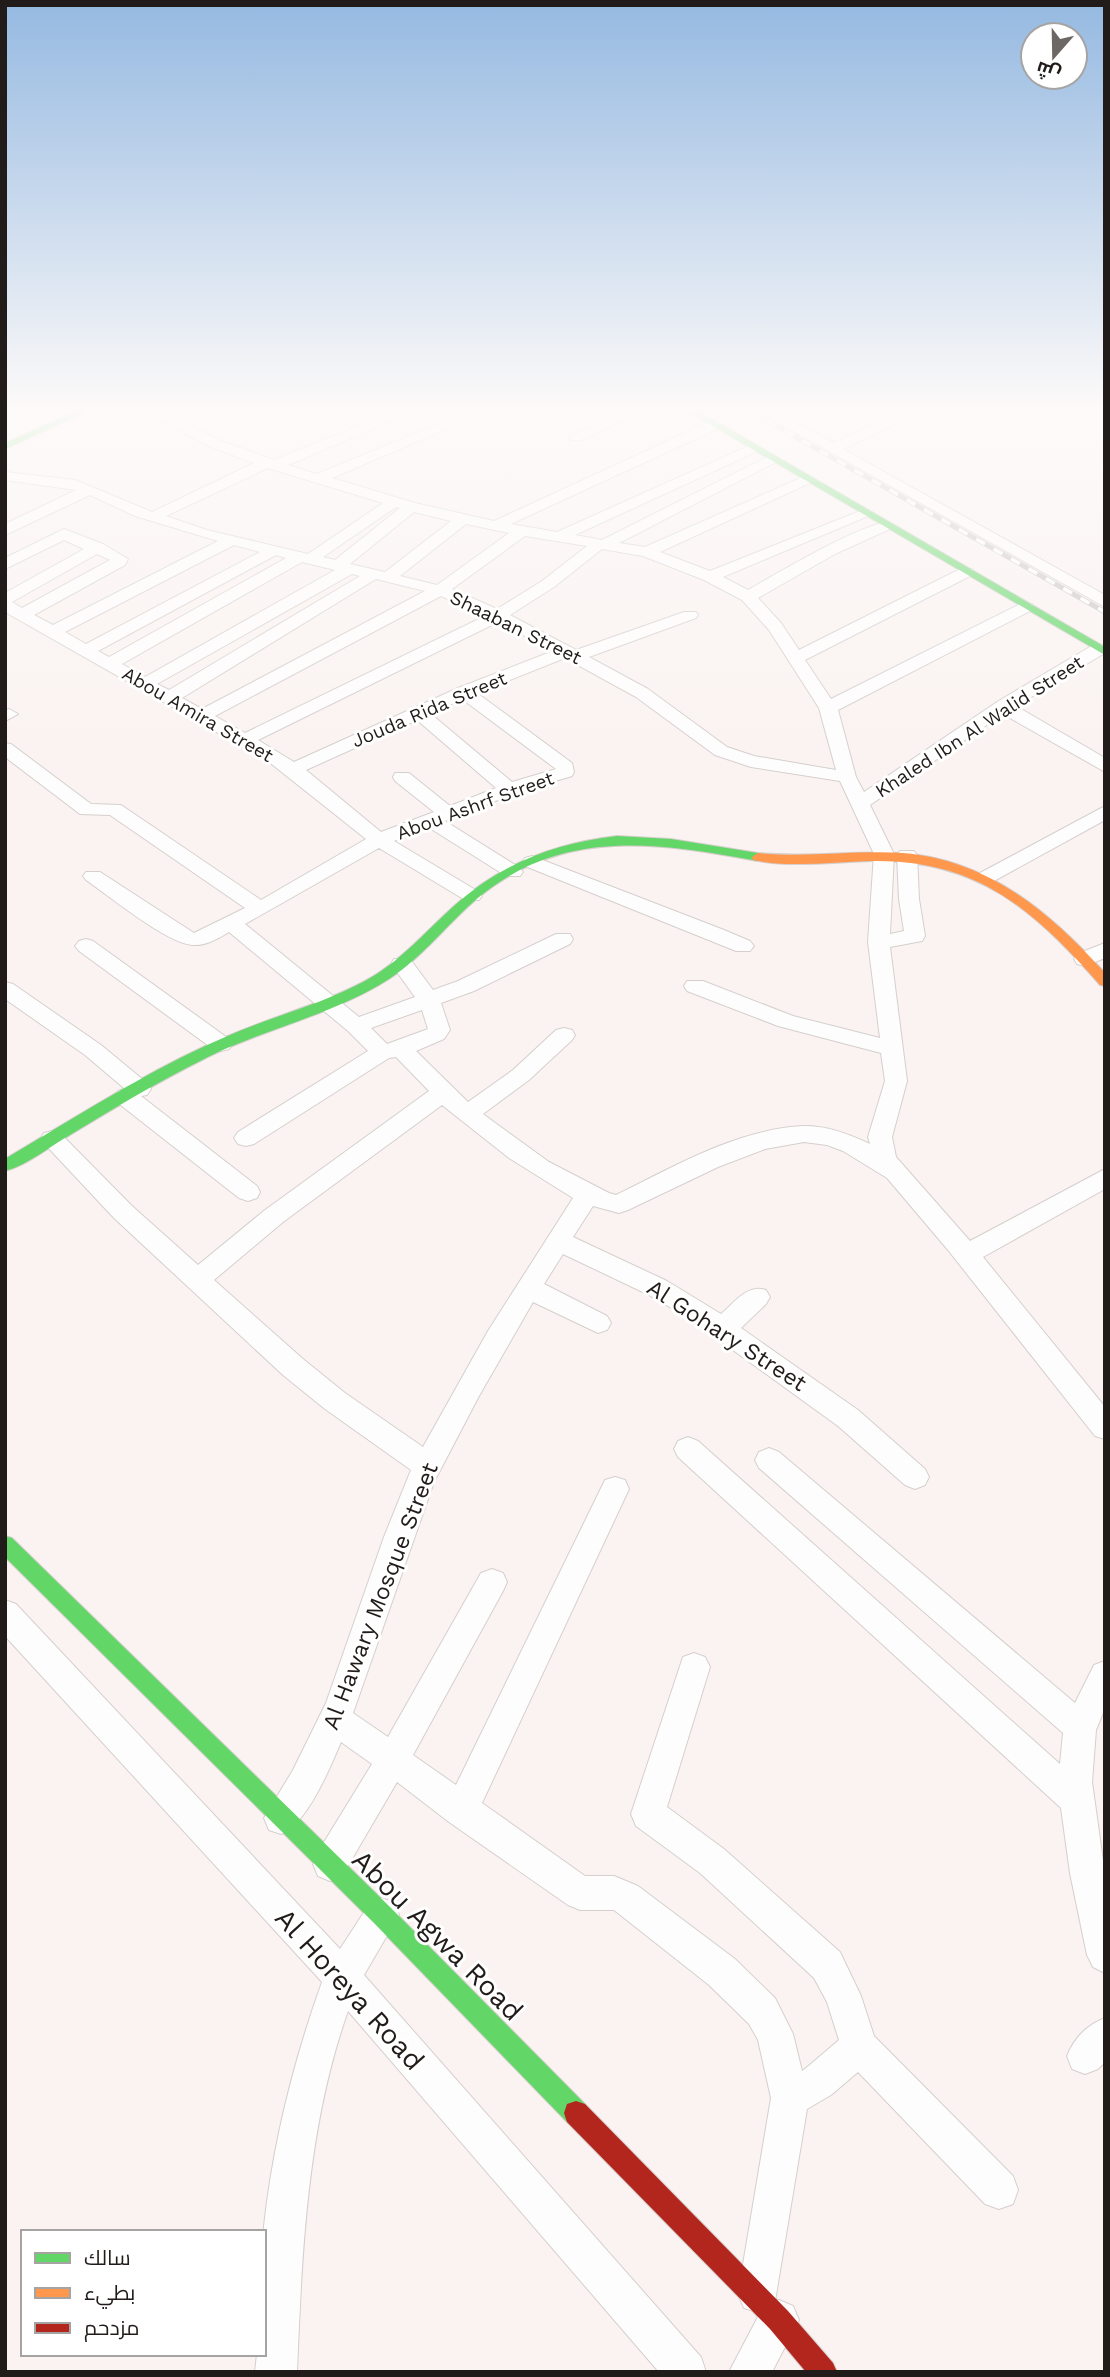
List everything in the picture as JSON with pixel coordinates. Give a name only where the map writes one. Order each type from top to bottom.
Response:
[{"type":"main road","points":[[879,522],[1026,607],[1103,646]]},
{"type":"main road","points":[[891,522],[1103,646]]},
{"type":"main road","points":[[5,1166],[221,1044],[362,989],[402,964],[472,896],[513,872],[571,846],[615,840],[663,843],[789,860],[828,860],[884,854],[907,855],[949,863],[987,877],[1038,916],[1085,958],[1105,982]]},
{"type":"main road","name":"Abou Agwa Road","points":[[5,1544],[382,1915],[768,2309],[824,2372]]},
{"type":"street","points":[[5,530],[21,522]]},
{"type":"street","points":[[9,606],[121,561],[90,544],[34,522]]},
{"type":"street","name":"Shaaban Street","points":[[169,522],[230,541],[440,590],[499,615],[642,693],[721,751],[751,761],[847,778]]},
{"type":"street","points":[[111,663],[304,558],[362,522]]},
{"type":"street","points":[[146,683],[343,568],[394,522]]},
{"type":"street","points":[[170,697],[381,575],[459,522]]},
{"type":"street","points":[[477,522],[647,552],[710,577],[748,597],[775,626],[828,709],[847,778],[884,854],[879,942],[896,1081],[880,1137],[885,1160],[1100,1413]]},
{"type":"street","points":[[496,526],[504,522]]},
{"type":"street","points":[[560,537],[593,522]]},
{"type":"street","points":[[244,740],[499,615],[602,544],[646,522]]},
{"type":"street","points":[[647,552],[713,522]]},
{"type":"street","points":[[710,577],[845,522]]},
{"type":"street","points":[[963,522],[1105,601]]},
{"type":"street","points":[[748,597],[830,551],[886,526]]},
{"type":"street","points":[[202,716],[440,590],[524,529]]},
{"type":"street","points":[[5,564],[64,534]]},
{"type":"street","points":[[53,632],[230,541]]},
{"type":"street","points":[[5,583],[90,544]]},
{"type":"street","points":[[9,606],[90,544]]},
{"type":"street","points":[[87,650],[273,551]]},
{"type":"street","points":[[795,659],[966,572]]},
{"type":"street","name":"Abou Amira Street","points":[[9,606],[293,769],[379,840],[472,896]]},
{"type":"street","points":[[828,709],[1026,607]]},
{"type":"street","name":"Jouda Rida Street","points":[[293,769],[464,692],[690,615]]},
{"type":"street","name":"Khaled Ibn Al Walid Street","points":[[859,804],[1003,706],[1103,646]]},
{"type":"street","name":"Abou Ashrf Street","points":[[93,876],[188,938],[203,937],[260,909],[379,840],[509,789],[563,774],[565,767],[464,692]]},
{"type":"street","points":[[1003,706],[1105,766]]},
{"type":"street","points":[[418,712],[509,789]]},
{"type":"street","points":[[5,748],[87,810],[114,809],[260,909]]},
{"type":"street","points":[[402,777],[437,816],[513,872]]},
{"type":"street","points":[[987,877],[1105,812]]},
{"type":"street","points":[[879,942],[915,936],[908,889],[907,855]]},
{"type":"street","points":[[533,862],[617,897],[659,910],[743,946]]},
{"type":"street","points":[[232,923],[326,1002],[444,1092],[502,1141],[607,1203],[619,1204],[710,1162],[769,1142],[805,1134],[853,1146],[873,1156],[892,1171]]},
{"type":"street","points":[[356,1026],[430,1001],[500,971],[563,939]]},
{"type":"street","points":[[86,946],[221,1044]]},
{"type":"street","points":[[1085,958],[1105,949]]},
{"type":"street","points":[[246,1138],[392,1051],[438,1032],[430,1001],[402,964]]},
{"type":"street","points":[[695,986],[786,1021],[894,1049]]},
{"type":"street","points":[[5,989],[93,1050],[132,1093],[248,1192]]},
{"type":"street","points":[[467,1114],[521,1075],[564,1035]]},
{"type":"street","points":[[198,1279],[274,1216],[444,1092]]},
{"type":"street","points":[[52,1139],[123,1212],[334,1401],[426,1465]]},
{"type":"street","points":[[966,1255],[1105,1178]]},
{"type":"street","name":"Al Hawary Mosque Street","points":[[281,1818],[303,1787],[335,1719],[426,1465],[494,1342],[588,1194]]},
{"type":"street","name":"Al Gohary Street","points":[[557,1240],[657,1288],[723,1328],[811,1390],[886,1448],[915,1477]]},
{"type":"street","points":[[528,1288],[598,1322]]},
{"type":"street","points":[[723,1328],[757,1297]]},
{"type":"street","points":[[688,1449],[817,1563],[959,1698],[1076,1800]]},
{"type":"street","points":[[769,1460],[1081,1728]]},
{"type":"street","points":[[461,1811],[615,1489]]},
{"type":"street","points":[[330,1864],[393,1759],[492,1582]]},
{"type":"street","name":"Al Horeya Road","points":[[5,1614],[342,1977],[686,2372]]},
{"type":"street","points":[[694,1667],[648,1814],[712,1861],[827,1965],[843,1996],[859,2047],[999,2190]]},
{"type":"street","points":[[1105,1675],[1081,1728],[1076,1763],[1076,1800],[1105,1955]]},
{"type":"street","points":[[335,1719],[461,1811],[580,1892],[621,1895],[722,1972],[762,2011],[775,2034],[790,2098],[768,2309],[749,2372]]},
{"type":"street","points":[[276,2372],[284,2225],[306,2095],[322,2032],[342,1977],[382,1915]]},
{"type":"street","points":[[790,2098],[818,2082],[859,2047]]},
{"type":"railway","points":[[946,522],[1105,612]]},
{"type":"traffic: fast","points":[[882,522],[1105,652]]},
{"type":"traffic: fast","points":[[5,1166],[114,1101],[198,1056],[244,1034],[316,1008],[383,977],[409,957],[475,894],[498,878],[531,861],[589,843],[617,840],[671,843],[758,857]]},
{"type":"traffic: fast","points":[[5,1544],[382,1915],[576,2113]]},
{"type":"traffic: slow","points":[[758,857],[902,857],[963,869],[1016,897],[1040,916],[1105,982]]},
{"type":"traffic: jam","points":[[576,2113],[779,2320],[824,2372]]}]
